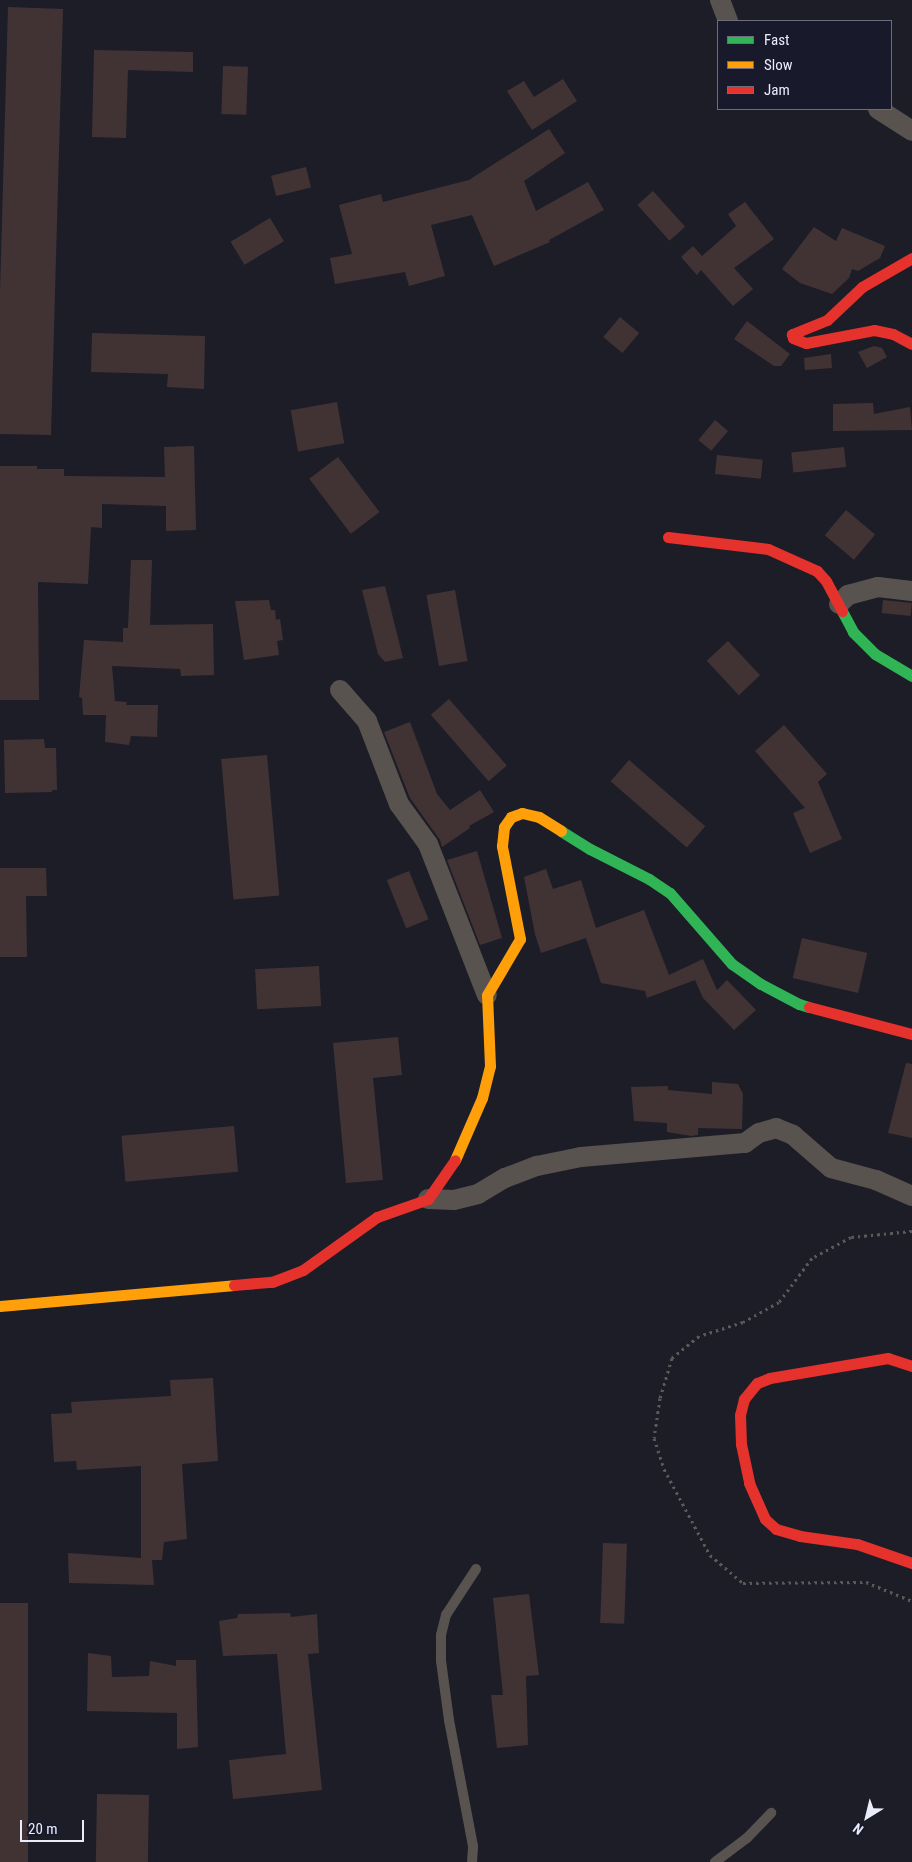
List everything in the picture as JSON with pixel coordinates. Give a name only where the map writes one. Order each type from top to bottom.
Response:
[{"type":"street","points":[[720,0],[728,20]]},
{"type":"street","points":[[880,110],[912,131]]},
{"type":"street","points":[[912,258],[862,287],[827,320],[792,334],[794,338],[806,343],[874,330],[893,334],[912,344]]},
{"type":"street","points":[[668,537],[768,549],[817,571],[826,581],[858,638],[875,654],[912,676]]},
{"type":"street","points":[[839,604],[848,595],[878,587],[912,591]]},
{"type":"street","points":[[340,690],[367,720],[399,804],[428,844],[487,995],[490,1066],[482,1098],[466,1138],[451,1168],[428,1199]]},
{"type":"street","points":[[487,995],[501,968],[512,954],[520,939],[502,846],[504,827],[511,817],[522,813],[539,818],[590,849],[649,879],[670,893],[732,964],[761,984],[800,1004],[912,1034]]},
{"type":"street","points":[[0,1306],[272,1282],[302,1270],[377,1216],[428,1199],[454,1200],[478,1194],[505,1178],[537,1166],[572,1159],[745,1143],[758,1133],[776,1128],[793,1135],[831,1168],[876,1180],[912,1196]]},
{"type":"street","points":[[912,1366],[904,1362],[880,1359],[770,1378],[757,1383],[744,1399],[740,1415],[741,1444],[749,1483],[766,1519],[776,1529],[800,1536],[857,1544],[912,1563]]},
{"type":"lane","points":[[472,1862],[473,1846],[470,1827],[448,1720],[441,1660],[441,1635],[446,1615],[476,1569]]},
{"type":"lane","points":[[715,1862],[747,1838],[771,1813]]},
{"type":"building","points":[[8,7],[63,9],[51,435],[0,434],[0,292]]},
{"type":"building","points":[[94,50],[193,52],[193,72],[128,70],[126,138],[92,137]]},
{"type":"building","points":[[223,66],[248,67],[246,115],[221,114]]},
{"type":"building","points":[[563,79],[577,101],[532,130],[507,91],[524,81],[534,97]]},
{"type":"building","points":[[549,129],[565,153],[524,181],[536,211],[588,182],[604,210],[549,240],[550,242],[494,266],[472,215],[431,225],[445,276],[409,286],[405,272],[335,284],[330,258],[352,254],[339,205],[381,194],[383,202],[469,180]]},
{"type":"building","points":[[306,167],[311,187],[276,196],[271,176]]},
{"type":"building","points":[[653,191],[685,227],[670,241],[637,205]]},
{"type":"building","points":[[745,202],[774,239],[734,268],[753,289],[733,306],[701,270],[697,275],[681,257],[693,246],[702,256],[736,226],[728,214]]},
{"type":"building","points":[[270,218],[284,241],[244,265],[231,242]]},
{"type":"building","points":[[814,227],[836,241],[842,228],[885,246],[880,258],[858,271],[852,269],[849,278],[832,294],[800,283],[782,269]]},
{"type":"building","points":[[620,317],[639,333],[622,353],[603,337]]},
{"type":"building","points":[[747,321],[790,354],[781,366],[774,366],[734,339]]},
{"type":"building","points":[[92,333],[205,336],[204,389],[167,387],[168,374],[91,372]]},
{"type":"building","points":[[874,346],[882,348],[887,357],[867,368],[858,352]]},
{"type":"building","points":[[831,354],[832,368],[805,370],[804,358]]},
{"type":"building","points":[[337,402],[344,443],[298,452],[291,410]]},
{"type":"building","points":[[873,403],[874,414],[910,407],[912,430],[833,431],[833,404]]},
{"type":"building","points":[[715,420],[728,431],[711,451],[698,440]]},
{"type":"building","points":[[194,446],[196,530],[166,531],[166,506],[102,504],[102,528],[91,527],[88,584],[38,582],[39,700],[0,700],[0,466],[37,466],[37,469],[64,469],[64,476],[165,477],[164,447]]},
{"type":"building","points":[[844,447],[846,467],[793,472],[791,453]]},
{"type":"building","points":[[717,455],[763,460],[761,479],[715,474]]},
{"type":"building","points":[[338,457],[380,512],[351,534],[309,479]]},
{"type":"building","points":[[846,510],[875,534],[854,560],[825,535]]},
{"type":"building","points":[[131,560],[152,560],[150,625],[213,624],[214,675],[181,676],[180,669],[112,666],[115,701],[127,702],[126,705],[158,705],[157,737],[131,736],[129,745],[105,742],[106,715],[83,715],[82,698],[79,697],[84,640],[123,642],[123,628],[128,628]]},
{"type":"building","points":[[385,586],[403,658],[385,662],[378,654],[362,590]]},
{"type":"building","points":[[455,590],[468,661],[439,666],[426,595]]},
{"type":"building","points":[[269,600],[271,610],[275,610],[276,620],[280,619],[283,640],[277,641],[279,655],[244,660],[235,601]]},
{"type":"building","points":[[883,600],[912,603],[910,616],[882,613]]},
{"type":"building","points":[[728,641],[760,675],[739,695],[707,661]]},
{"type":"building","points":[[449,699],[507,765],[489,781],[431,715]]},
{"type":"building","points":[[410,722],[437,794],[450,810],[480,790],[494,812],[469,826],[470,828],[442,847],[440,840],[410,798],[384,732]]},
{"type":"building","points":[[784,725],[827,774],[818,782],[842,839],[810,853],[793,813],[805,808],[755,751]]},
{"type":"building","points":[[44,739],[45,748],[56,748],[57,790],[52,790],[52,792],[5,793],[4,740]]},
{"type":"building","points":[[267,755],[279,895],[233,899],[221,759]]},
{"type":"building","points":[[629,760],[705,826],[687,847],[611,781]]},
{"type":"building","points":[[477,851],[502,938],[480,945],[447,860]]},
{"type":"building","points":[[0,868],[46,868],[47,896],[26,896],[27,957],[0,957]]},
{"type":"building","points":[[546,869],[553,889],[581,880],[596,928],[644,910],[669,975],[703,959],[717,990],[727,980],[756,1010],[734,1030],[703,998],[695,980],[647,998],[645,991],[601,983],[586,938],[541,953],[535,934],[524,877]]},
{"type":"building","points":[[409,871],[428,919],[406,928],[387,880]]},
{"type":"building","points":[[802,938],[867,953],[858,993],[793,978]]},
{"type":"building","points":[[319,966],[321,1006],[257,1009],[255,969]]},
{"type":"building","points":[[398,1037],[402,1075],[373,1078],[383,1180],[346,1183],[333,1043]]},
{"type":"building","points":[[906,1063],[912,1064],[912,1138],[888,1133]]},
{"type":"building","points":[[712,1082],[738,1084],[743,1094],[742,1129],[698,1128],[698,1135],[691,1136],[667,1132],[667,1123],[634,1121],[631,1087],[668,1086],[668,1090],[712,1094]]},
{"type":"building","points":[[234,1126],[238,1172],[125,1182],[121,1136]]},
{"type":"building","points":[[213,1378],[218,1461],[182,1464],[187,1539],[164,1542],[162,1560],[152,1560],[154,1585],[69,1583],[68,1553],[141,1558],[141,1466],[77,1470],[76,1461],[54,1462],[51,1414],[72,1413],[71,1402],[171,1396],[170,1380]]},
{"type":"building","points":[[603,1543],[627,1544],[624,1624],[600,1623]]},
{"type":"building","points":[[529,1594],[539,1675],[526,1676],[528,1745],[497,1748],[491,1695],[503,1695],[493,1598]]},
{"type":"building","points":[[0,1603],[28,1603],[28,1862],[0,1862]]},
{"type":"building","points":[[290,1613],[291,1617],[317,1614],[319,1653],[308,1654],[322,1790],[233,1799],[229,1760],[286,1754],[277,1654],[223,1656],[219,1621],[237,1618],[238,1614]]},
{"type":"building","points":[[88,1653],[111,1656],[112,1677],[149,1676],[150,1661],[176,1666],[176,1660],[196,1660],[198,1747],[177,1749],[177,1713],[87,1711]]},
{"type":"building","points":[[97,1794],[149,1795],[148,1862],[96,1862]]},
{"type":"traffic: fast","points":[[842,611],[853,632],[875,654],[912,676]]},
{"type":"traffic: fast","points":[[561,831],[590,849],[649,879],[670,893],[732,964],[761,984],[799,1004],[809,1007]]},
{"type":"traffic: slow","points":[[455,1160],[482,1098],[490,1066],[487,995],[520,939],[502,846],[504,827],[511,817],[522,813],[539,817],[561,831]]},
{"type":"traffic: slow","points":[[0,1306],[234,1285]]},
{"type":"traffic: jam","points":[[912,258],[862,287],[827,320],[792,334],[793,338],[806,343],[874,330],[893,334],[912,344]]},
{"type":"traffic: jam","points":[[668,537],[768,549],[817,571],[826,581],[842,611]]},
{"type":"traffic: jam","points":[[809,1007],[912,1034]]},
{"type":"traffic: jam","points":[[234,1285],[272,1282],[303,1270],[377,1217],[428,1199],[455,1160]]},
{"type":"traffic: jam","points":[[912,1366],[888,1358],[770,1378],[757,1383],[744,1399],[740,1415],[741,1444],[749,1483],[765,1519],[776,1529],[800,1536],[857,1544],[912,1563]]}]
